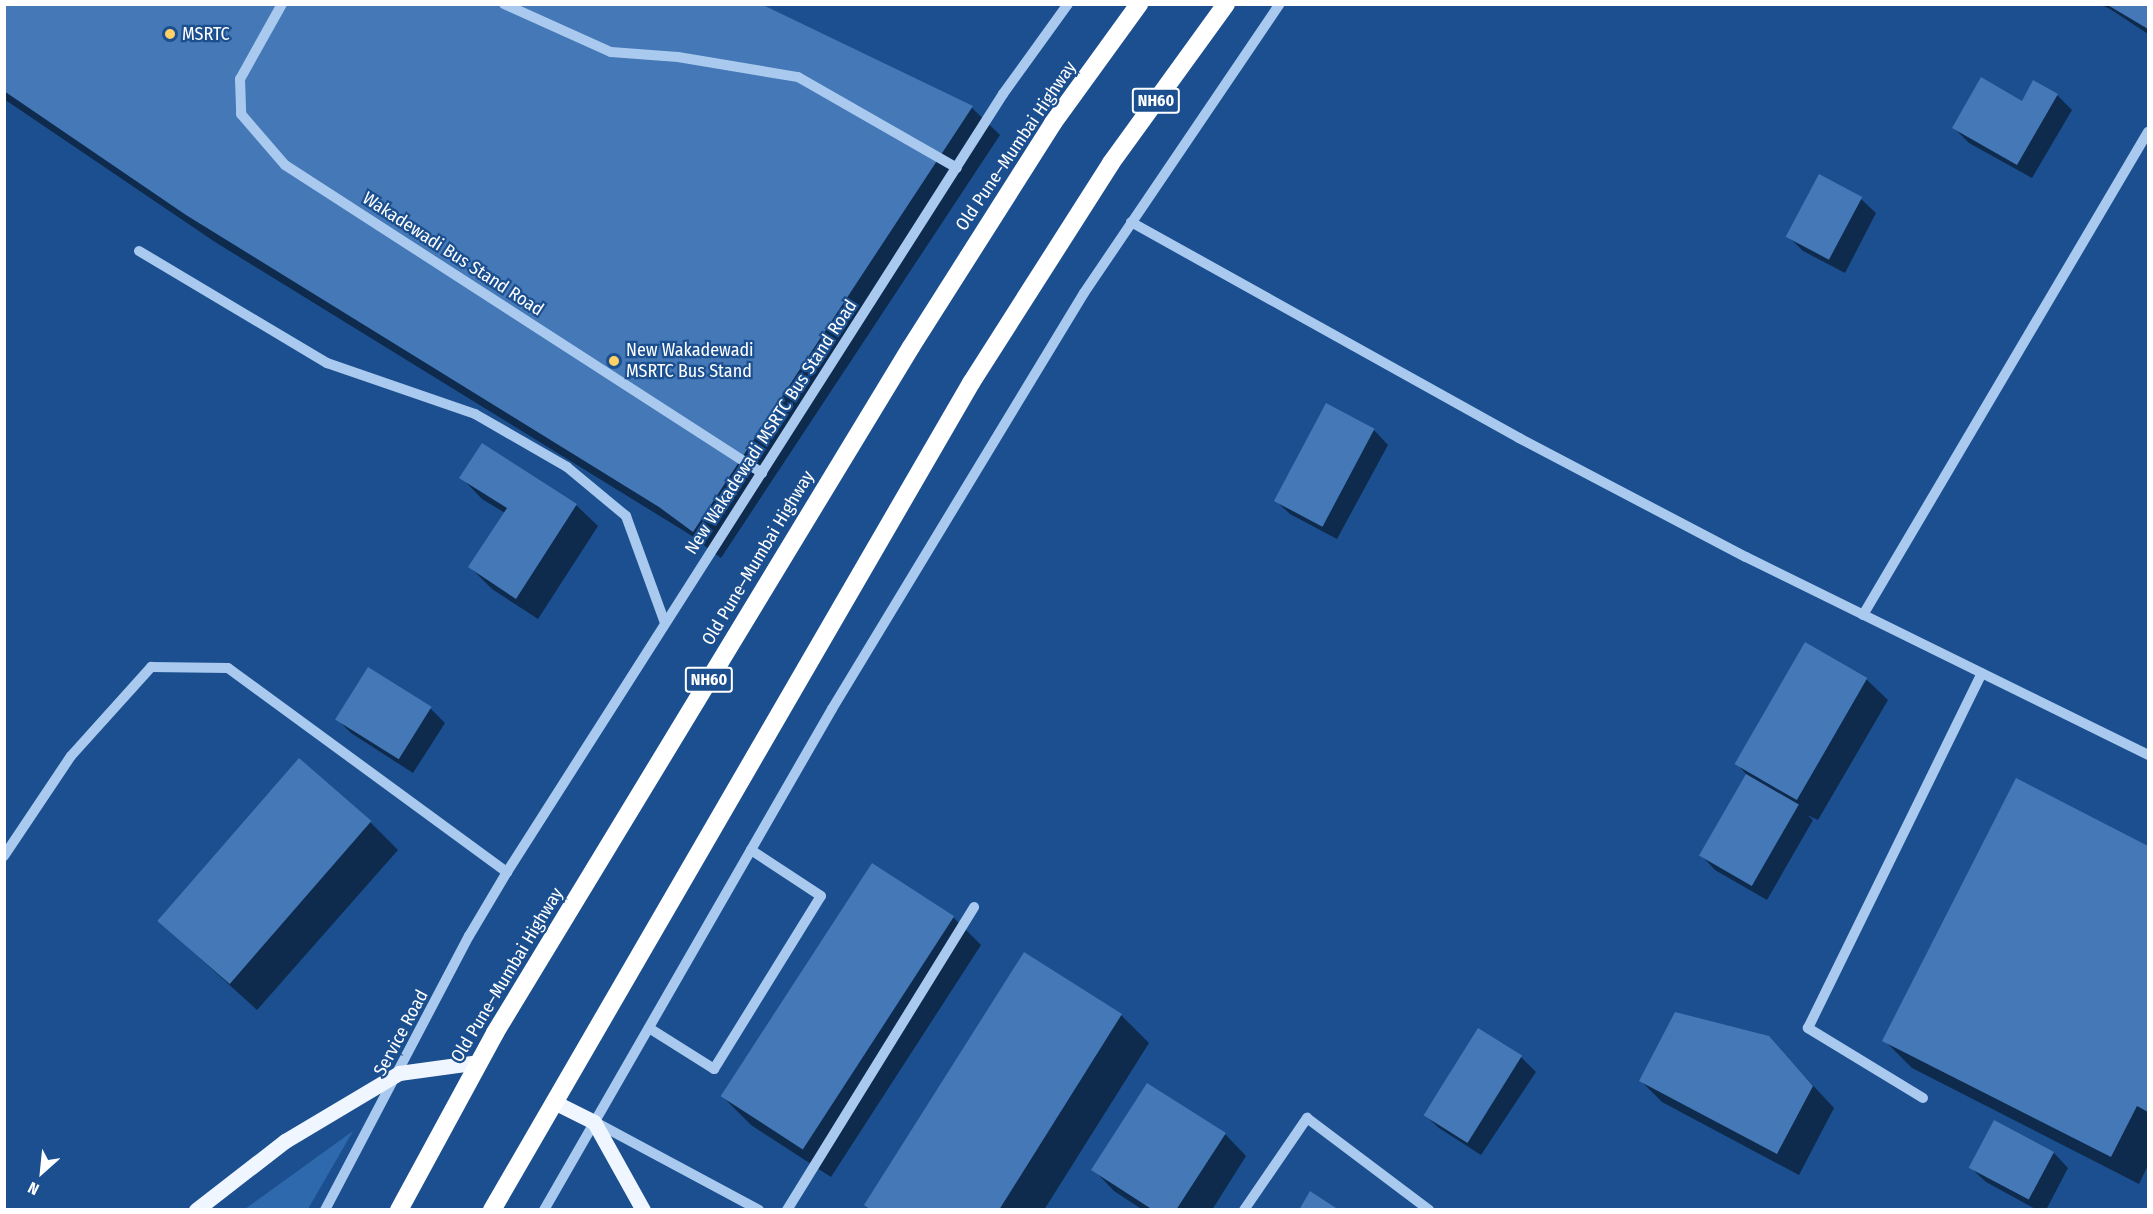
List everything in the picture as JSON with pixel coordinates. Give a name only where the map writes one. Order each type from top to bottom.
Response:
[{"type":"highway","name":"Old Pune–Mumbai Highway","points":[[399,1209],[479,1062],[911,347],[1053,123],[1139,4]]},
{"type":"highway","name":"NH60","points":[[492,1209],[556,1103],[971,383],[1111,163],[1226,4]]},
{"type":"main road","points":[[196,1209],[285,1141],[399,1072],[479,1062]]},
{"type":"main road","points":[[556,1103],[594,1122],[643,1209]]},
{"type":"street","name":"Wakadewadi Bus Stand Road","points":[[282,4],[240,79],[241,114],[285,165],[762,472]]},
{"type":"street","points":[[504,4],[611,52],[678,57],[798,77],[957,168]]},
{"type":"street","name":"New Wakadewadi MSRTC Bus Stand Road","points":[[507,872],[1003,94],[1068,4]]},
{"type":"street","points":[[544,1209],[751,850],[1065,324],[1131,222],[1280,4]]},
{"type":"street","points":[[1863,615],[2148,132]]},
{"type":"street","points":[[1131,222],[1519,438],[1863,615],[2148,755]]},
{"type":"street","points":[[139,250],[327,363],[475,414],[567,467],[626,516],[665,623]]},
{"type":"street","points":[[4,856],[71,756],[151,667],[228,668],[379,775],[507,872]]},
{"type":"street","points":[[1923,1098],[1808,1029],[1982,673]]},
{"type":"street","points":[[649,1028],[714,1069],[821,896],[751,850]]},
{"type":"street","name":"Service Road","points":[[325,1209],[469,936],[507,872]]},
{"type":"street","points":[[787,1209],[974,907]]},
{"type":"street","points":[[1244,1209],[1307,1118],[1429,1209]]},
{"type":"street","points":[[594,1122],[759,1209]]},
{"type":"shaded area","points":[[353,1131],[308,1209],[245,1209]]},
{"type":"building","name":"New Wakadewadi MSRTC Bus Stand","points":[[4,4],[761,4],[973,106],[693,532],[659,507],[186,215],[4,91]]},
{"type":"building","points":[[2106,4],[2148,4],[2148,29]]},
{"type":"building","points":[[1981,77],[2022,101],[2033,80],[2058,94],[2017,165],[1952,128]]},
{"type":"building","points":[[1819,174],[1862,197],[1829,260],[1786,237]]},
{"type":"building","points":[[1326,403],[1375,429],[1322,527],[1274,501]]},
{"type":"building","points":[[482,443],[577,504],[516,599],[468,567],[507,508],[459,478]]},
{"type":"building","points":[[1805,642],[1867,678],[1797,800],[1734,764]]},
{"type":"building","points":[[368,667],[432,707],[399,759],[335,720]]},
{"type":"building","points":[[299,758],[371,821],[230,984],[157,921]]},
{"type":"building","points":[[1746,774],[1799,804],[1752,886],[1699,855]]},
{"type":"building","points":[[2016,778],[2148,846],[2148,1112],[2137,1106],[2111,1157],[1882,1041]]},
{"type":"building","points":[[872,863],[954,916],[803,1150],[721,1096]]},
{"type":"building","points":[[1024,952],[1122,1014],[999,1210],[871,1210],[864,1205]]},
{"type":"building","points":[[1675,1012],[1769,1036],[1813,1086],[1777,1154],[1639,1081]]},
{"type":"building","points":[[1478,1028],[1522,1056],[1468,1143],[1423,1115]]},
{"type":"building","points":[[1147,1083],[1226,1133],[1176,1210],[1153,1210],[1091,1170]]},
{"type":"building","points":[[1994,1120],[2054,1152],[2029,1200],[1969,1168]]},
{"type":"building","points":[[1310,1191],[1339,1210],[1299,1210]]},
{"type":"place","name":"MSRTC","points":[[170,34]]},
{"type":"place","name":"New Wakadewadi MSRTC Bus Stand","points":[[614,361]]}]
